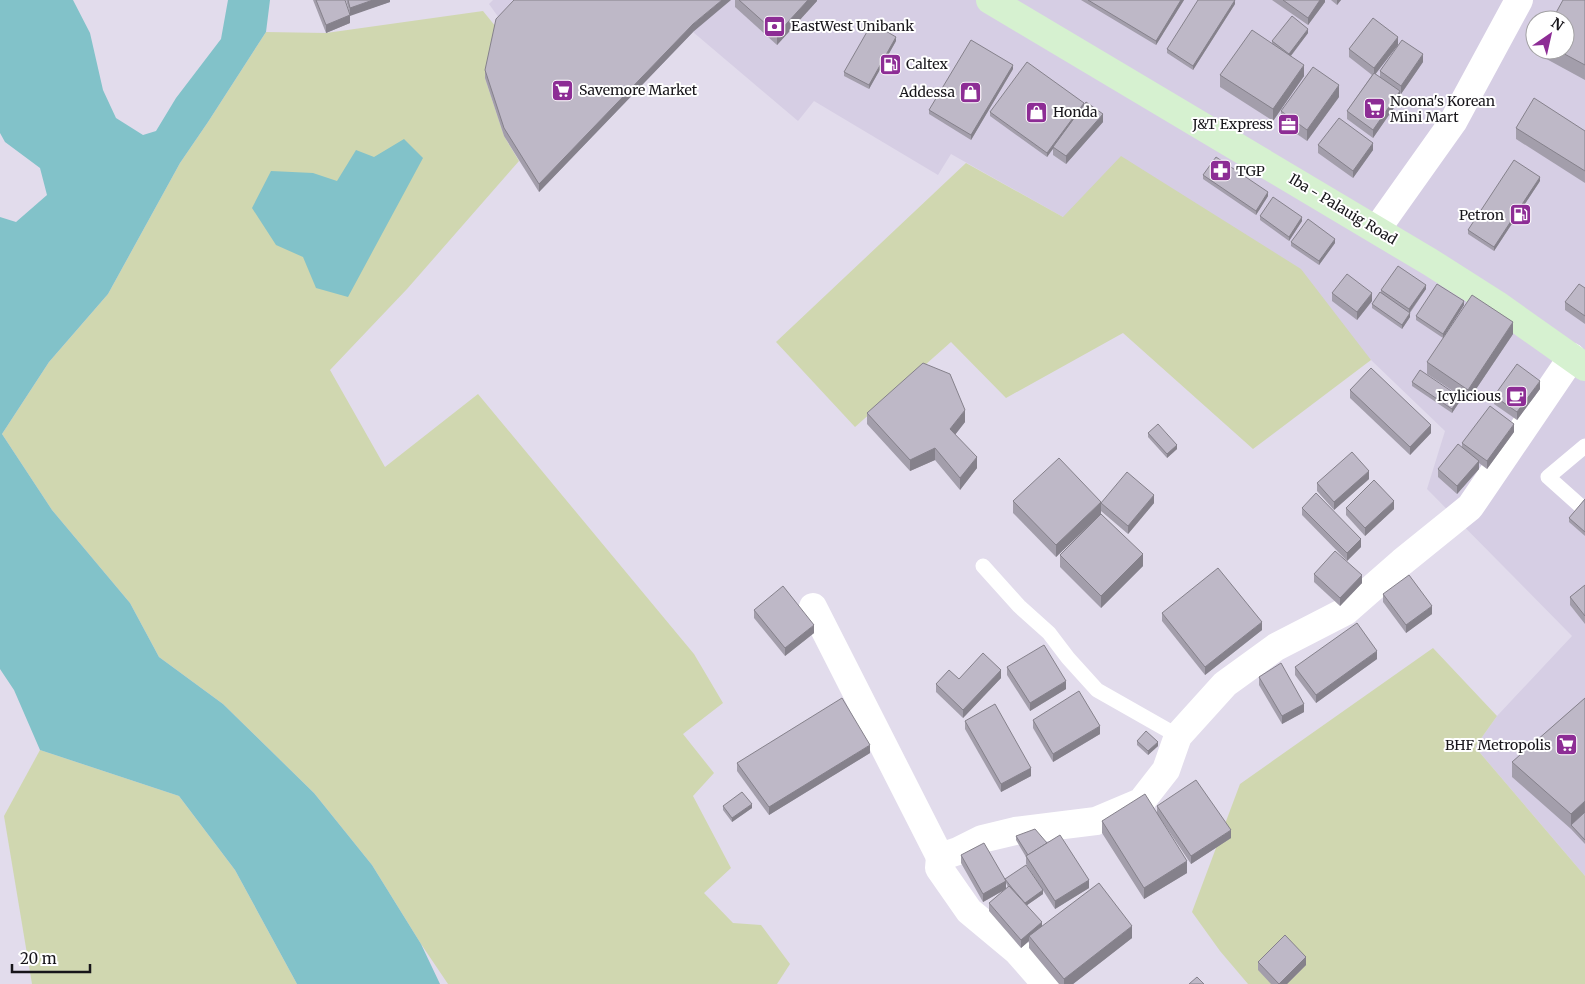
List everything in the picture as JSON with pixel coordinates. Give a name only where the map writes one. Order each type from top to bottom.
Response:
[{"type":"main road","name":"Iba - Palauig Road","points":[[990,0],[1377,229],[1496,304],[1579,362]]},
{"type":"street","points":[[1377,229],[1453,122],[1519,0]]},
{"type":"street","points":[[940,857],[982,839],[1015,831],[1096,821],[1141,802],[1166,770],[1178,736],[1225,684],[1276,647],[1346,611],[1402,562],[1470,507],[1579,362]]},
{"type":"street","points":[[813,607],[940,857],[939,868],[969,911],[1017,952],[1046,984]]},
{"type":"lane","points":[[1585,446],[1548,477],[1585,510]]},
{"type":"lane","points":[[983,566],[1019,606],[1048,633],[1097,690],[1178,736]]},
{"type":"shaded area","points":[[493,0],[517,0],[499,18],[489,4]]},
{"type":"shaded area","points":[[522,0],[1585,0],[1585,876],[1475,747],[1497,716],[1572,636],[1427,489],[1445,431],[1371,360],[1063,217],[951,154],[938,175],[814,101],[798,121],[693,32],[539,192],[504,136],[485,78]]},
{"type":"green space","points":[[483,11],[496,27],[485,78],[504,136],[519,161],[407,289],[330,370],[385,467],[478,394],[694,654],[723,703],[683,734],[714,773],[693,796],[731,868],[704,893],[733,923],[761,925],[790,964],[777,984],[448,984],[372,865],[314,793],[223,704],[159,657],[130,603],[52,510],[2,434],[49,362],[108,294],[180,163],[266,32],[326,33]]},
{"type":"green space","points":[[1121,156],[1301,269],[1371,360],[1253,449],[1123,333],[1006,398],[951,342],[855,427],[776,342],[966,163],[1063,217]]},
{"type":"green space","points":[[1433,648],[1497,716],[1475,747],[1585,876],[1585,984],[1248,984],[1220,951],[1192,912],[1240,784]]},
{"type":"green space","points":[[40,750],[179,796],[235,870],[297,984],[32,984],[4,816]]},
{"type":"water","points":[[0,0],[73,0],[90,33],[103,90],[116,118],[143,135],[156,131],[176,98],[221,39],[228,0],[270,0],[266,32],[180,163],[108,294],[49,362],[2,434],[52,510],[130,603],[159,657],[223,704],[314,793],[372,865],[421,944],[440,984],[297,984],[235,870],[179,796],[40,750],[14,690],[0,669],[0,217],[16,222],[47,195],[40,168],[5,142],[0,133]]},
{"type":"water","points":[[404,139],[423,158],[348,297],[316,288],[303,257],[276,245],[252,208],[271,171],[313,173],[337,181],[356,150],[374,157]]},
{"type":"building","points":[[316,0],[345,0],[350,15],[326,25]]},
{"type":"building","points":[[348,0],[373,0],[350,8]]},
{"type":"building","name":"Savemore Market","points":[[514,0],[722,0],[693,24],[539,184],[504,128],[485,70],[496,19]]},
{"type":"building","points":[[739,0],[808,0],[777,34]]},
{"type":"building","points":[[1088,0],[1181,0],[1156,41]]},
{"type":"building","points":[[1198,0],[1235,0],[1193,66],[1167,49]]},
{"type":"building","points":[[1283,0],[1320,0],[1308,18]]},
{"type":"building","points":[[1563,0],[1585,0],[1585,65],[1575,60],[1575,10],[1558,10]]},
{"type":"building","points":[[1292,16],[1308,29],[1289,54],[1272,41]]},
{"type":"building","points":[[1373,18],[1398,37],[1374,68],[1349,49]]},
{"type":"building","points":[[872,23],[896,37],[869,85],[844,72]]},
{"type":"building","points":[[1252,30],[1304,65],[1273,109],[1220,75]]},
{"type":"building","name":"Addessa","points":[[971,40],[1013,65],[971,135],[929,110]]},
{"type":"building","points":[[1402,40],[1423,54],[1401,86],[1380,71]]},
{"type":"building","name":"Honda","points":[[1027,62],[1084,103],[1047,153],[990,112]]},
{"type":"building","points":[[1313,67],[1339,85],[1307,130],[1281,111]]},
{"type":"building","name":"Noona's Korean Mini Mart","points":[[1374,73],[1400,91],[1373,130],[1347,111]]},
{"type":"building","points":[[1534,98],[1585,131],[1585,171],[1516,128]]},
{"type":"building","points":[[1086,102],[1103,114],[1066,156],[1053,147]]},
{"type":"building","points":[[1339,118],[1373,143],[1353,171],[1318,145]]},
{"type":"building","points":[[1216,157],[1268,192],[1256,211],[1203,175]]},
{"type":"building","points":[[1514,160],[1540,177],[1494,247],[1468,230]]},
{"type":"building","points":[[1273,197],[1302,217],[1289,237],[1260,216]]},
{"type":"building","points":[[1308,219],[1335,239],[1319,261],[1291,242]]},
{"type":"building","points":[[1398,266],[1426,285],[1409,309],[1381,290]]},
{"type":"building","points":[[1347,274],[1372,293],[1357,312],[1332,293]]},
{"type":"building","points":[[1437,284],[1464,301],[1443,334],[1416,316]]},
{"type":"building","points":[[1579,284],[1585,288],[1585,316],[1565,302]]},
{"type":"building","points":[[1380,292],[1410,313],[1402,325],[1372,304]]},
{"type":"building","points":[[1472,295],[1513,322],[1468,390],[1427,362]]},
{"type":"building","points":[[923,363],[950,374],[965,410],[950,429],[977,457],[960,478],[935,448],[910,460],[867,413]]},
{"type":"building","name":"Icylicious","points":[[1517,364],[1540,381],[1517,412],[1494,396]]},
{"type":"building","points":[[1371,368],[1431,425],[1410,447],[1350,390]]},
{"type":"building","points":[[1420,370],[1460,397],[1452,409],[1412,382]]},
{"type":"building","points":[[1490,406],[1514,424],[1487,461],[1462,443]]},
{"type":"building","points":[[1158,424],[1177,445],[1167,454],[1148,433]]},
{"type":"building","points":[[1458,444],[1479,461],[1457,486],[1438,469]]},
{"type":"building","points":[[1352,452],[1369,471],[1334,502],[1317,483]]},
{"type":"building","points":[[1059,458],[1101,502],[1056,545],[1013,501]]},
{"type":"building","points":[[1127,472],[1154,495],[1128,526],[1101,503]]},
{"type":"building","points":[[1374,480],[1394,501],[1365,528],[1346,508]]},
{"type":"building","points":[[1316,493],[1361,539],[1347,553],[1302,508]]},
{"type":"building","points":[[1585,499],[1585,532],[1569,518]]},
{"type":"building","points":[[1101,514],[1143,554],[1101,596],[1060,555]]},
{"type":"building","points":[[1335,551],[1362,575],[1340,598],[1314,574]]},
{"type":"building","points":[[1218,568],[1262,622],[1205,667],[1162,613]]},
{"type":"building","points":[[1409,575],[1432,606],[1406,625],[1383,594]]},
{"type":"building","points":[[1585,585],[1585,616],[1570,597]]},
{"type":"building","points":[[783,586],[814,625],[785,648],[754,610]]},
{"type":"building","points":[[1357,623],[1377,651],[1316,695],[1295,667]]},
{"type":"building","points":[[1044,645],[1066,681],[1030,703],[1007,667]]},
{"type":"building","points":[[983,653],[1001,670],[963,710],[936,684],[949,670],[959,679]]},
{"type":"building","points":[[1281,663],[1304,704],[1282,716],[1259,677]]},
{"type":"building","points":[[1079,691],[1100,726],[1053,754],[1033,720]]},
{"type":"building","points":[[842,698],[870,745],[769,807],[737,763]]},
{"type":"building","name":"BHF Metropolis","points":[[1585,698],[1585,801],[1571,814],[1512,762]]},
{"type":"building","points":[[995,704],[1031,768],[1001,784],[965,721]]},
{"type":"building","points":[[1146,731],[1158,742],[1148,751],[1137,741]]},
{"type":"building","points":[[1196,780],[1231,830],[1191,856],[1157,806]]},
{"type":"building","points":[[742,792],[752,804],[732,818],[723,806]]},
{"type":"building","points":[[1145,794],[1187,861],[1144,888],[1102,821]]},
{"type":"building","points":[[1585,812],[1585,840],[1571,825]]},
{"type":"building","points":[[1035,829],[1047,843],[1028,855],[1016,836]]},
{"type":"building","points":[[1060,835],[1089,880],[1055,901],[1026,856]]},
{"type":"building","points":[[984,843],[1006,881],[983,894],[961,855]]},
{"type":"building","points":[[1026,865],[1043,890],[1025,903],[1005,879]]},
{"type":"building","points":[[1099,883],[1132,926],[1064,979],[1029,936]]},
{"type":"building","points":[[1009,886],[1042,922],[1021,940],[989,903]]},
{"type":"building","points":[[1285,935],[1306,957],[1279,984],[1258,962]]},
{"type":"building","points":[[1197,977],[1204,984],[1189,984]]},
{"type":"place","name":"EastWest Unibank","points":[[775,26]]},
{"type":"place","name":"Caltex","points":[[890,64]]},
{"type":"place","name":"Savemore Market","points":[[563,90]]},
{"type":"place","name":"Addessa","points":[[971,92]]},
{"type":"place","name":"Noona's Korean Mini Mart","points":[[1374,109]]},
{"type":"place","name":"Honda","points":[[1037,112]]},
{"type":"place","name":"J&T Express","points":[[1289,124]]},
{"type":"place","name":"TGP","points":[[1220,171]]},
{"type":"place","name":"Petron","points":[[1520,215]]},
{"type":"place","name":"Icylicious","points":[[1517,396]]},
{"type":"place","name":"BHF Metropolis","points":[[1567,745]]}]
